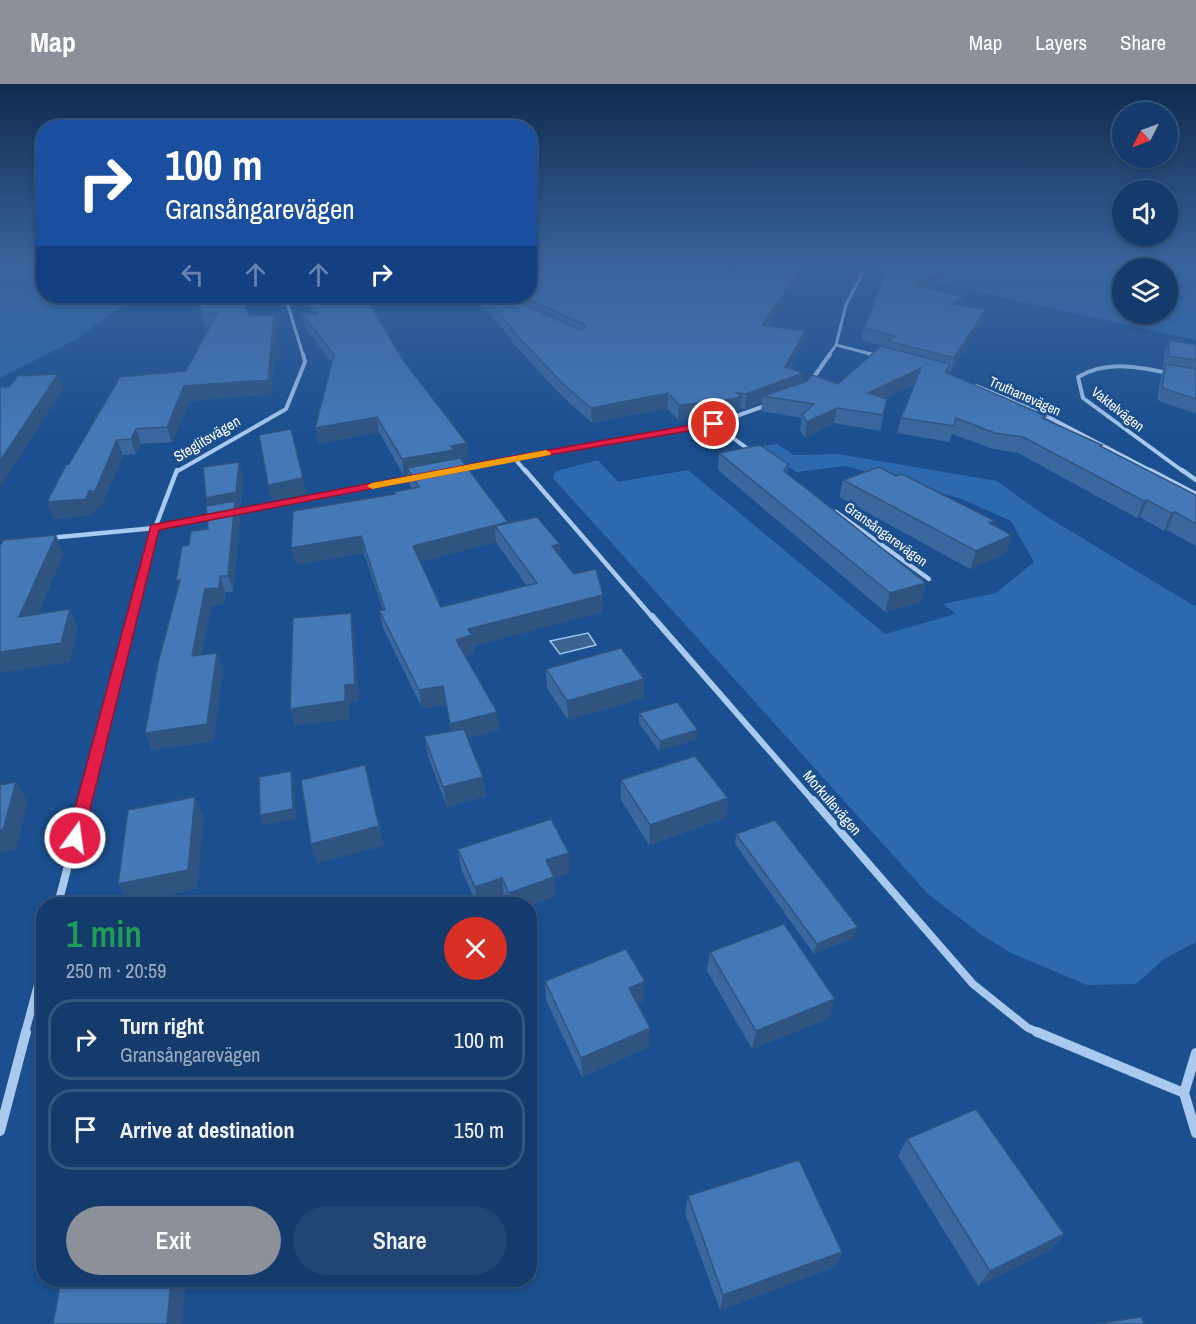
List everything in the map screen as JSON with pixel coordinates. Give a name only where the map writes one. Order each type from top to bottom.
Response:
[{"type":"street","name":"Steglitsvägen","points":[[60,897],[155,528],[177,470],[285,409],[305,362],[293,321]]},
{"type":"street","points":[[810,383],[836,345],[842,321]]},
{"type":"street","points":[[836,345],[880,357]]},
{"type":"street","name":"Vaktelvägen","points":[[1173,374],[1126,366],[1089,369],[1078,377],[1083,398],[1196,480]]},
{"type":"street","name":"Truthanevägen","points":[[967,382],[1033,409],[1196,494]]},
{"type":"street","points":[[456,470],[714,424],[781,400]]},
{"type":"street","points":[[714,424],[760,458]]},
{"type":"street","name":"Morkullevägen","points":[[514,459],[973,984],[1028,1028],[1184,1093]]},
{"type":"street","points":[[48,538],[155,528],[422,476]]},
{"type":"street","name":"Gransångarevägen","points":[[826,505],[929,579]]},
{"type":"street","points":[[0,1131],[36,993]]},
{"type":"street","points":[[1196,1053],[1184,1093],[1196,1133]]},
{"type":"shaded area","points":[[0,321],[102,321],[76,339],[0,378]]},
{"type":"shaded area","points":[[1178,321],[1196,321],[1196,340],[1123,324],[1178,324]]},
{"type":"shaded area","points":[[777,444],[794,455],[838,454],[997,481],[1044,515],[1196,607],[1196,942],[1164,959],[1136,984],[1087,985],[1011,953],[982,935],[928,894],[553,478],[556,471],[598,460],[618,482],[688,470],[885,634],[956,614],[943,604],[996,593],[1034,562],[1011,521],[962,499],[846,466],[797,472],[755,447]]},
{"type":"shaded area","points":[[588,633],[596,645],[560,654],[550,641]]},
{"type":"building","points":[[213,321],[273,321],[268,380],[184,386],[167,427],[136,429],[131,439],[117,440],[95,491],[89,491],[86,499],[47,502],[66,465],[69,464],[120,377],[186,371]]},
{"type":"building","points":[[307,321],[380,321],[403,360],[467,443],[451,446],[454,450],[402,459],[377,417],[315,428],[334,355]]},
{"type":"building","points":[[506,321],[560,321],[580,330],[586,327],[576,321],[765,321],[762,325],[805,331],[785,367],[803,373],[746,394],[735,392],[742,396],[733,399],[679,405],[668,393],[591,408],[562,383]]},
{"type":"building","points":[[867,321],[978,321],[954,358],[888,341],[895,336],[864,328]]},
{"type":"building","points":[[1170,340],[1196,345],[1196,360],[1168,356]]},
{"type":"building","points":[[881,346],[950,364],[945,372],[1046,416],[1042,418],[1102,445],[1100,446],[1196,495],[1196,524],[1175,512],[1171,513],[1147,500],[1144,501],[1023,437],[995,433],[956,418],[954,426],[901,418],[921,368],[868,393],[887,399],[883,415],[837,408],[807,422],[802,415],[814,404],[763,396],[807,381],[812,375],[838,384]]},
{"type":"building","points":[[1166,364],[1196,369],[1196,399],[1162,388]]},
{"type":"building","points":[[58,374],[0,461],[0,387],[9,387],[18,376]]},
{"type":"building","points":[[291,429],[303,478],[268,485],[259,435]]},
{"type":"building","points":[[760,445],[788,464],[784,471],[926,583],[890,593],[719,453]]},
{"type":"building","points":[[460,458],[508,522],[413,546],[441,607],[537,583],[495,526],[537,517],[560,544],[552,546],[574,574],[596,569],[603,595],[468,629],[472,635],[456,640],[497,712],[450,724],[443,686],[419,690],[379,610],[385,610],[361,536],[291,548],[293,511],[395,494],[394,492],[419,487],[407,468]]},
{"type":"building","points":[[239,462],[236,492],[206,498],[203,467]]},
{"type":"building","points":[[879,467],[896,476],[902,474],[995,521],[989,523],[1012,535],[976,551],[843,480]]},
{"type":"building","points":[[235,501],[228,576],[220,576],[219,588],[205,589],[192,656],[217,653],[207,724],[145,733],[158,663],[180,580],[176,581],[182,546],[189,545],[191,531],[208,529],[206,506]]},
{"type":"building","points":[[56,535],[19,617],[70,609],[61,643],[0,652],[0,546],[3,540]]},
{"type":"building","points":[[351,613],[355,684],[345,685],[345,701],[290,709],[293,618]]},
{"type":"building","points":[[621,648],[644,679],[567,701],[546,669]]},
{"type":"building","points":[[677,702],[698,730],[660,741],[639,713]]},
{"type":"building","points":[[464,729],[483,777],[443,787],[424,736]]},
{"type":"building","points":[[695,756],[728,798],[650,825],[621,780]]},
{"type":"building","points":[[365,765],[379,826],[311,844],[301,780]]},
{"type":"building","points":[[291,771],[293,809],[260,815],[259,777]]},
{"type":"building","points":[[16,782],[3,830],[0,830],[0,785]]},
{"type":"building","points":[[195,797],[188,870],[118,884],[128,810]]},
{"type":"building","points":[[551,819],[569,853],[546,860],[554,877],[509,893],[502,878],[475,887],[458,849]]},
{"type":"building","points":[[775,820],[858,927],[817,944],[736,834]]},
{"type":"building","points":[[784,924],[835,999],[756,1031],[710,952]]},
{"type":"building","points":[[626,949],[645,981],[629,988],[650,1028],[581,1058],[545,981]]},
{"type":"building","points":[[976,1109],[1064,1234],[990,1271],[907,1139]]},
{"type":"building","points":[[799,1160],[842,1252],[723,1295],[688,1196]]},
{"type":"building","points":[[60,1287],[170,1287],[167,1324],[53,1324]]},
{"type":"building","points":[[1141,1317],[1145,1324],[1095,1324]]},
{"type":"slow traffic","points":[[372,486],[546,453]]},
{"type":"route","points":[[75,838],[155,528],[514,459],[714,424]]}]
